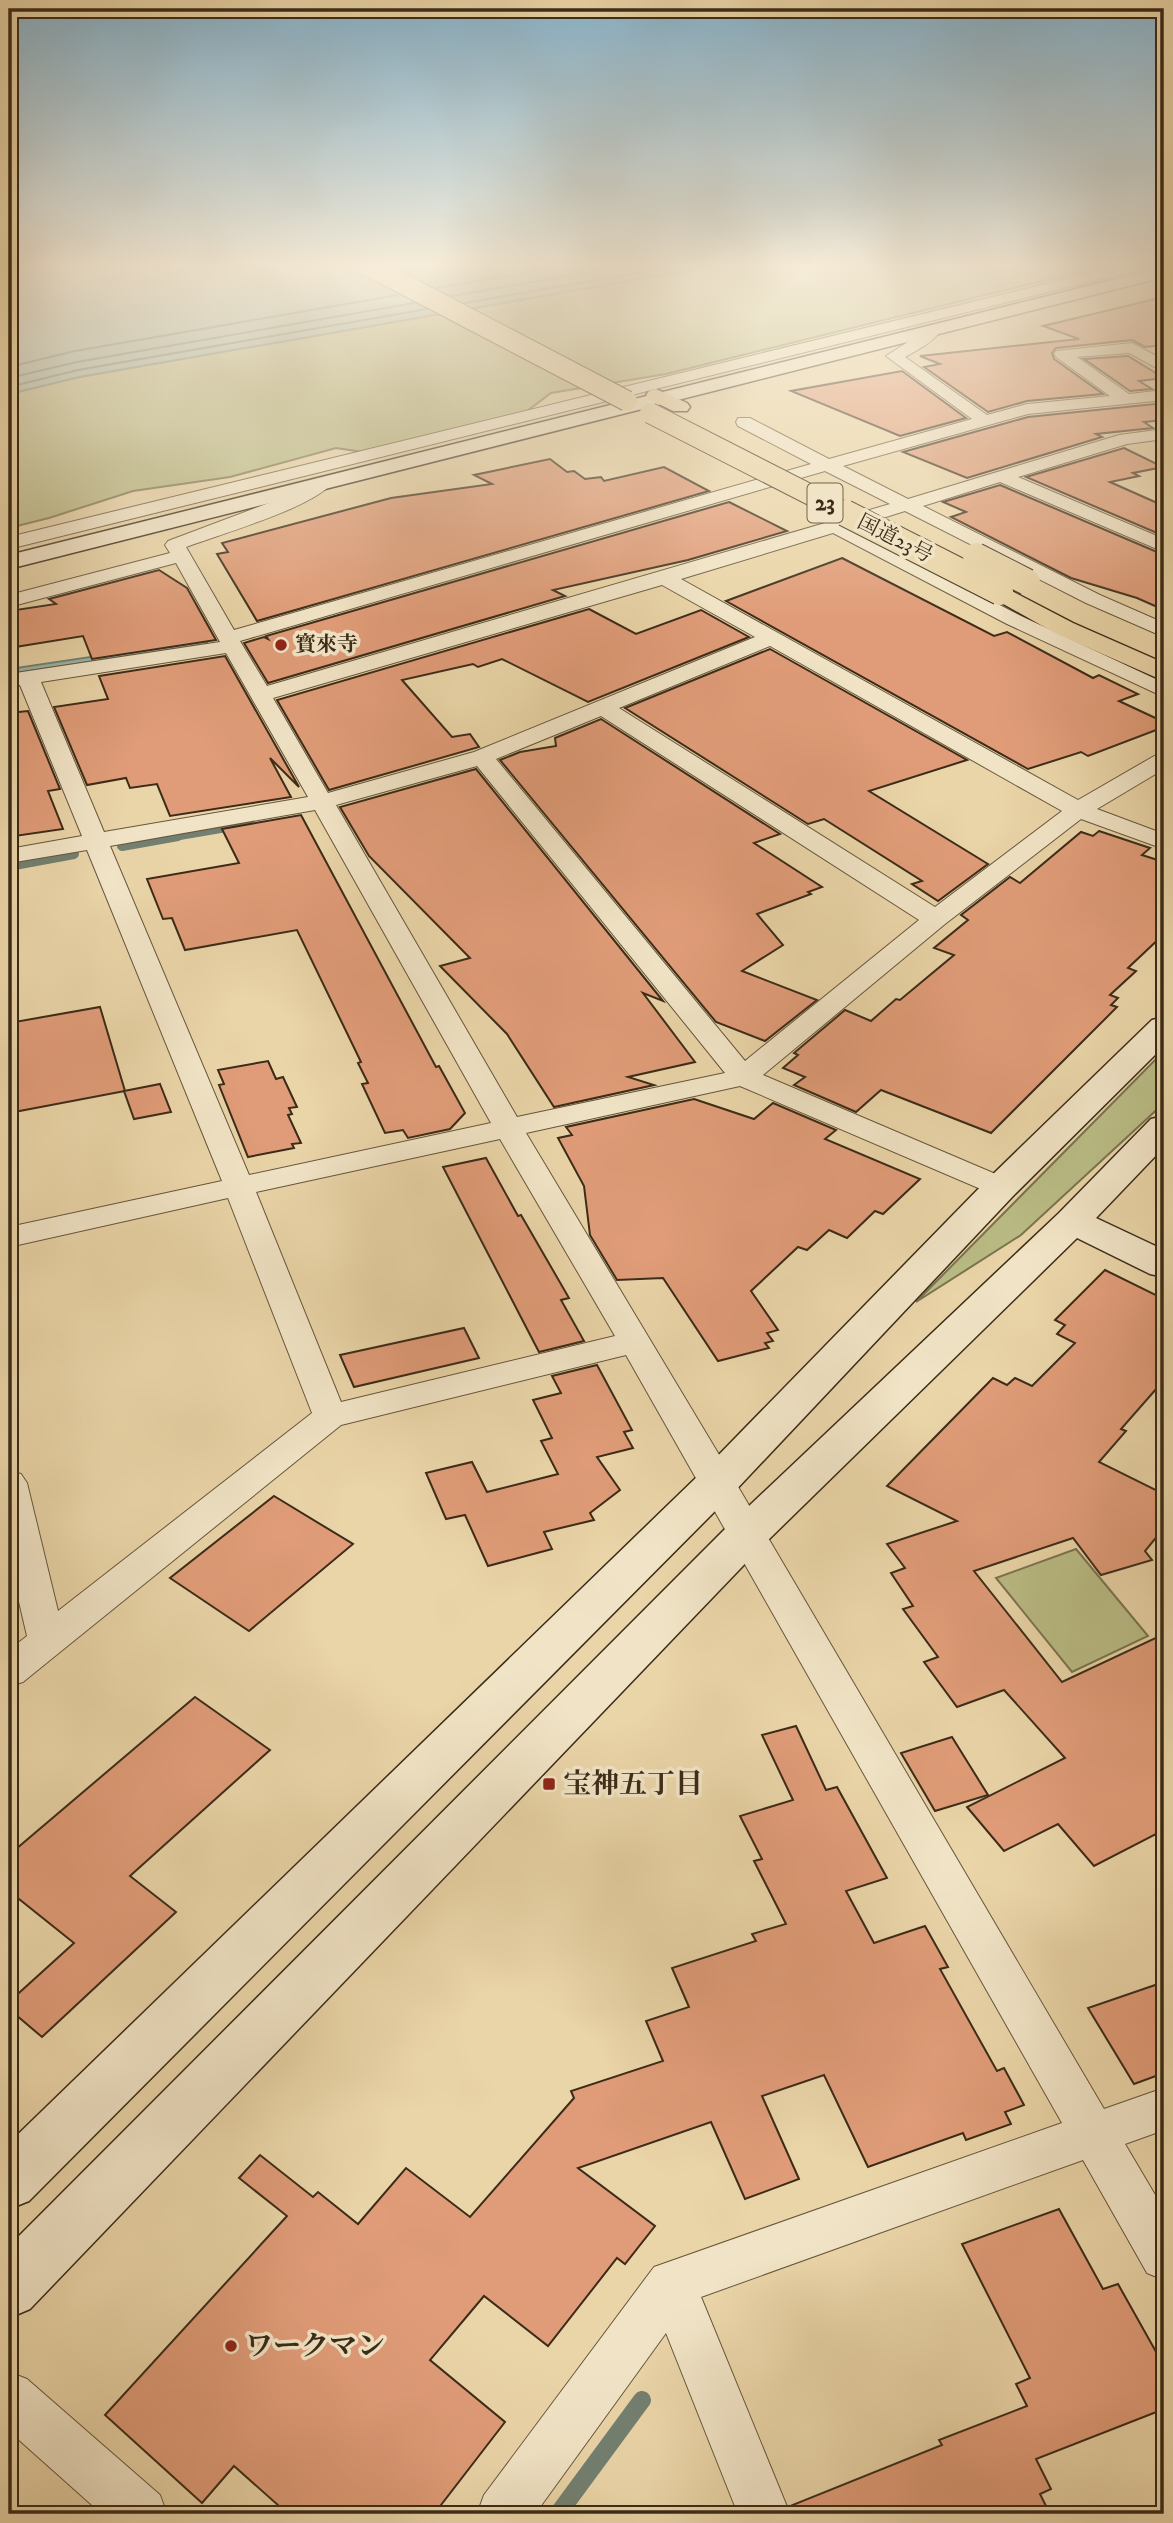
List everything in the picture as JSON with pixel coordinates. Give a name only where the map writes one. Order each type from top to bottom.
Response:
[{"type":"highway","name":"国道23号","points":[[610,383],[1164,650]]},
{"type":"highway","name":"国道23号","points":[[615,383],[1064,628],[1164,673]]},
{"type":"street","points":[[9,543],[661,383]]},
{"type":"street","points":[[9,562],[730,383]]},
{"type":"street","points":[[931,383],[985,421]]},
{"type":"street","points":[[1103,383],[1126,399]]},
{"type":"street","points":[[330,1416],[239,1187],[94,842],[18,678],[230,642],[827,465],[1027,409],[1164,395]]},
{"type":"street","points":[[744,422],[1093,599],[1164,631]]},
{"type":"street","points":[[260,695],[664,578],[1125,439],[1164,435]]},
{"type":"street","points":[[1125,439],[1154,453]]},
{"type":"street","points":[[1000,476],[1164,546]]},
{"type":"street","points":[[324,482],[304,496],[175,545],[509,1129],[718,1482],[746,1535],[1164,2256]]},
{"type":"street","points":[[833,526],[1014,620],[1164,691]]},
{"type":"street","points":[[9,601],[181,556]]},
{"type":"street","points":[[664,578],[1078,810],[1164,842]]},
{"type":"street","points":[[9,856],[322,802],[482,757],[771,638]]},
{"type":"street","points":[[602,707],[936,919]]},
{"type":"street","points":[[482,757],[743,1077],[1000,1187]]},
{"type":"street","points":[[9,1237],[743,1077],[936,919],[1078,810],[1164,760]]},
{"type":"street","points":[[9,2182],[718,1482],[1000,1187],[1164,1027]]},
{"type":"street","points":[[9,2288],[746,1535],[1072,1221],[1164,1127]]},
{"type":"street","points":[[1072,1221],[1164,1265]]},
{"type":"street","points":[[9,1671],[330,1416],[634,1342]]},
{"type":"street","points":[[9,1483],[47,1642]]},
{"type":"street","points":[[503,2514],[671,2284],[1164,2109]]},
{"type":"street","points":[[671,2284],[764,2514]]},
{"type":"street","points":[[9,2397],[141,2514]]},
{"type":"green space","points":[[55,383],[613,383],[551,393],[527,411],[363,452],[336,448],[230,477],[133,491],[9,528],[9,394]]},
{"type":"green space","points":[[1164,1051],[1164,1103],[1021,1235],[916,1302]]},
{"type":"green space","points":[[1076,1549],[1148,1636],[1072,1672],[996,1578]]},
{"type":"water","points":[[9,383],[55,383],[9,394]]},
{"type":"water","points":[[205,640],[208,644],[9,674],[9,669]]},
{"type":"building","points":[[837,383],[918,383],[966,418],[900,436],[791,391]]},
{"type":"building","points":[[946,383],[1087,383],[1103,394],[1027,401],[988,412]]},
{"type":"building","points":[[1118,383],[1142,383],[1152,389],[1130,391]]},
{"type":"building","points":[[1164,403],[1164,420],[1144,422],[1153,428],[1096,434],[1102,437],[967,478],[903,452],[1028,417]]},
{"type":"building","points":[[1124,448],[1163,467],[1133,473],[1139,476],[1110,482],[1164,506],[1164,536],[1026,477]]},
{"type":"building","points":[[550,459],[567,472],[574,471],[585,479],[601,477],[604,481],[664,467],[709,491],[257,621],[217,554],[228,552],[222,543],[391,498],[492,484],[474,475]]},
{"type":"building","points":[[1000,485],[1164,555],[1164,610],[1137,598],[1071,578],[951,517],[966,512],[943,502]]},
{"type":"building","points":[[729,502],[787,531],[688,560],[553,590],[565,596],[268,683],[244,643],[264,637],[268,639],[266,636]]},
{"type":"building","points":[[842,558],[994,636],[1007,632],[1093,678],[1099,675],[1138,694],[1119,701],[1164,722],[1164,727],[1088,756],[1081,752],[1028,769],[726,601]]},
{"type":"building","points":[[159,570],[187,588],[216,640],[92,659],[83,636],[9,648],[9,611],[56,604],[49,599]]},
{"type":"building","points":[[589,609],[636,634],[701,610],[749,637],[588,702],[502,659],[478,667],[473,664],[402,680],[452,737],[470,734],[479,747],[329,790],[277,700]]},
{"type":"building","points":[[770,649],[967,760],[869,791],[988,864],[938,901],[912,884],[922,881],[824,819],[808,824],[625,708]]},
{"type":"building","points":[[225,656],[299,787],[270,758],[291,797],[170,816],[157,784],[130,788],[126,778],[87,785],[54,707],[108,699],[99,676]]},
{"type":"building","points":[[28,711],[60,789],[48,791],[63,829],[15,836],[9,818],[9,713]]},
{"type":"building","points":[[601,719],[780,834],[754,843],[822,887],[808,892],[811,894],[757,914],[783,945],[742,971],[817,1000],[765,1041],[716,1022],[500,760],[520,752],[556,746],[555,738]]},
{"type":"building","points":[[476,769],[663,1001],[643,993],[695,1062],[628,1077],[654,1085],[554,1107],[507,1034],[440,966],[470,958],[369,856],[340,807]]},
{"type":"building","points":[[301,815],[436,1067],[439,1066],[465,1113],[450,1129],[408,1138],[403,1130],[385,1133],[362,1084],[368,1083],[358,1063],[361,1062],[297,930],[185,950],[172,918],[163,919],[147,879],[239,863],[222,829]]},
{"type":"building","points":[[1099,831],[1150,848],[1142,855],[1164,862],[1164,934],[1128,968],[1136,971],[1110,995],[1118,998],[1111,1005],[1117,1007],[991,1133],[881,1090],[856,1112],[794,1085],[805,1077],[783,1068],[798,1055],[794,1053],[845,1010],[871,1021],[954,955],[934,948],[968,920],[961,915],[1010,877],[1020,883],[1081,832],[1093,836]]},
{"type":"building","points":[[100,1007],[125,1091],[9,1113],[9,1023]]},
{"type":"building","points":[[268,1061],[276,1079],[283,1077],[297,1107],[289,1108],[292,1114],[288,1115],[301,1143],[292,1144],[294,1148],[248,1157],[219,1085],[224,1084],[218,1070]]},
{"type":"building","points":[[160,1084],[171,1112],[134,1119],[124,1091]]},
{"type":"building","points":[[694,1099],[754,1119],[773,1103],[836,1130],[825,1139],[920,1179],[883,1214],[875,1211],[847,1238],[829,1230],[807,1250],[798,1247],[751,1291],[778,1330],[767,1333],[773,1341],[765,1343],[769,1348],[718,1361],[663,1278],[617,1280],[590,1235],[584,1186],[558,1138],[572,1135],[566,1127]]},
{"type":"building","points":[[486,1158],[569,1298],[561,1300],[584,1341],[539,1352],[443,1167]]},
{"type":"building","points":[[1105,1270],[1164,1299],[1164,1380],[1121,1429],[1126,1431],[1099,1462],[1164,1494],[1164,1528],[1145,1551],[1152,1560],[1101,1575],[1073,1538],[974,1571],[1062,1682],[1164,1634],[1164,1830],[1094,1866],[1058,1824],[1004,1851],[967,1807],[1065,1758],[1004,1690],[957,1707],[924,1662],[938,1657],[903,1609],[913,1606],[891,1573],[905,1568],[887,1544],[957,1521],[887,1486],[993,1378],[1007,1385],[1015,1378],[1032,1386],[1075,1343],[1057,1334],[1065,1325],[1055,1320]]},
{"type":"building","points":[[464,1328],[479,1358],[354,1387],[340,1355]]},
{"type":"building","points":[[597,1365],[632,1430],[624,1432],[633,1448],[597,1457],[620,1490],[590,1513],[594,1520],[544,1532],[552,1549],[488,1566],[465,1515],[446,1519],[426,1473],[472,1462],[487,1492],[558,1474],[541,1441],[552,1438],[533,1400],[561,1393],[552,1376]]},
{"type":"building","points":[[274,1496],[353,1544],[249,1631],[170,1578]]},
{"type":"building","points":[[195,1697],[270,1750],[130,1876],[176,1912],[42,2037],[9,2009],[9,2002],[74,1943],[9,1891],[9,1855]]},
{"type":"building","points":[[796,1726],[826,1790],[837,1787],[887,1878],[846,1891],[874,1943],[925,1926],[948,1967],[940,1969],[997,2071],[1004,2068],[1024,2105],[1005,2112],[1011,2124],[966,2140],[963,2133],[868,2167],[824,2075],[762,2096],[799,2179],[745,2199],[711,2122],[578,2168],[655,2226],[625,2264],[617,2258],[548,2346],[484,2296],[430,2360],[505,2422],[434,2514],[288,2514],[234,2466],[202,2503],[105,2415],[287,2216],[239,2178],[260,2155],[313,2197],[318,2192],[358,2224],[406,2168],[470,2217],[574,2098],[571,2091],[663,2061],[646,2021],[689,2007],[672,1968],[756,1941],[752,1934],[786,1924],[754,1861],[762,1859],[740,1816],[793,1800],[762,1735]]},
{"type":"building","points":[[952,1737],[988,1795],[935,1811],[901,1753]]},
{"type":"building","points":[[1164,1982],[1164,2073],[1134,2084],[1088,2008]]},
{"type":"building","points":[[1059,2209],[1103,2289],[1118,2284],[1164,2366],[1164,2409],[1036,2459],[1051,2489],[1040,2494],[1050,2514],[792,2514],[790,2506],[942,2445],[939,2440],[1027,2406],[1016,2384],[1030,2378],[962,2244]]},
{"type":"waterway","points":[[168,838],[250,824]]},
{"type":"waterway","points":[[122,846],[178,836]]},
{"type":"waterway","points":[[9,866],[74,854]]},
{"type":"waterway","points":[[558,2514],[642,2400]]},
{"type":"place","name":"寳來寺","points":[[281,645]]},
{"type":"place","name":"宝神五丁目","points":[[549,1784]]},
{"type":"place","name":"ワークマン","points":[[231,2346]]}]
